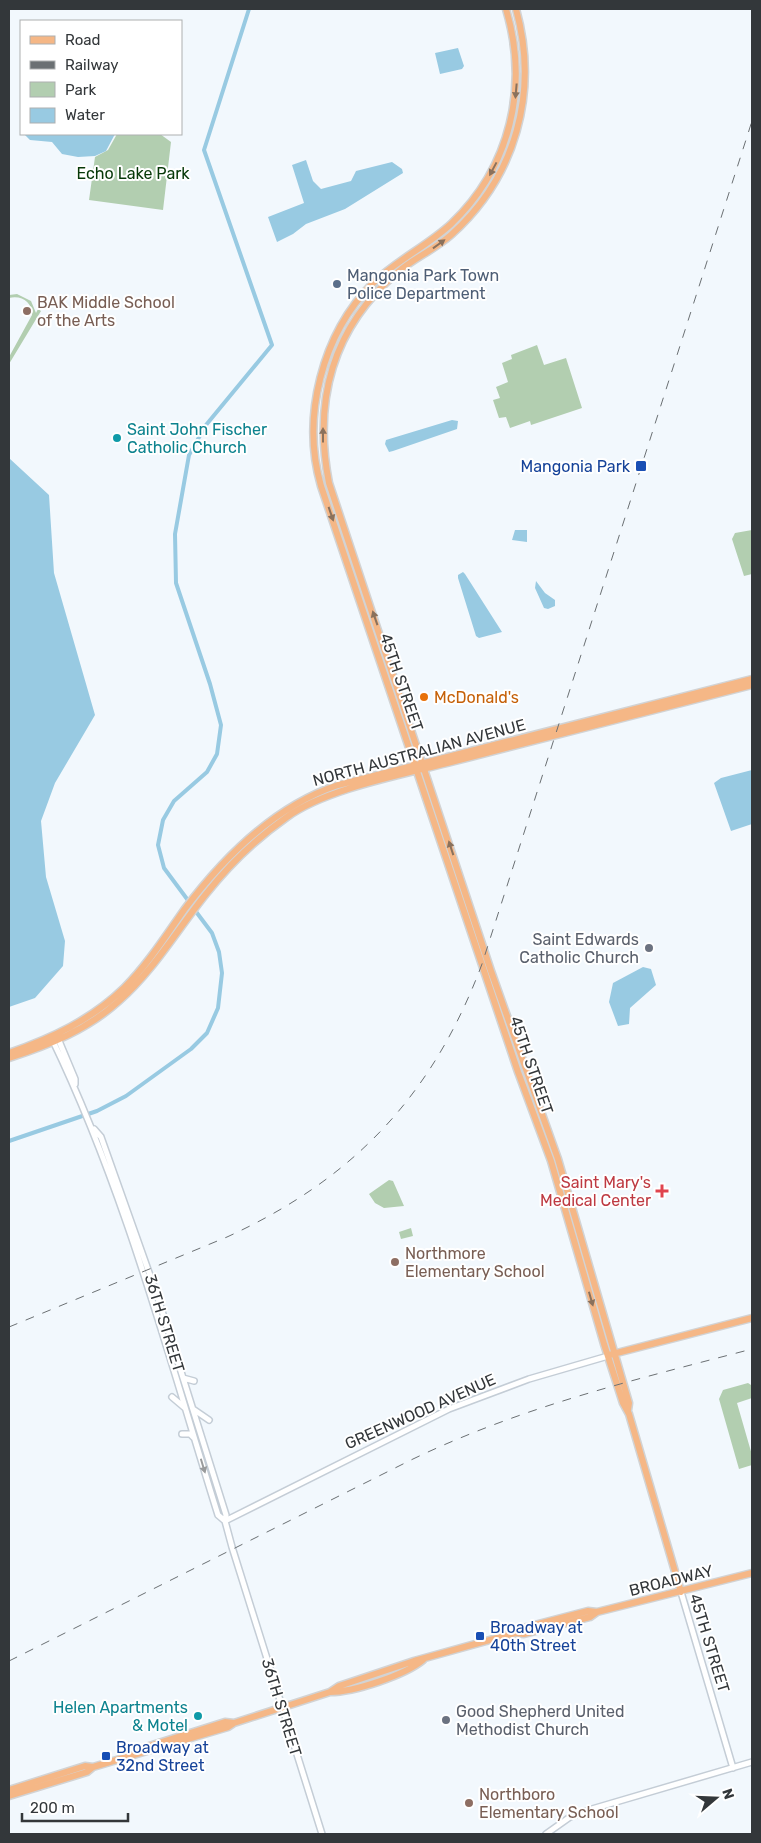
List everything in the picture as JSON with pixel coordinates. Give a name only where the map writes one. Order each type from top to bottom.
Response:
[{"type":"main road","name":"45TH STREET","points":[[506,9],[513,33],[517,65],[512,115],[502,147],[485,183],[451,224],[390,268],[364,293],[331,346],[318,390],[314,439],[319,478],[558,1158],[596,1286],[623,1403],[628,1410],[681,1592]]},
{"type":"main road","name":"45TH STREET","points":[[420,767],[329,483],[323,448],[325,399],[329,377],[344,339],[371,298],[399,271],[451,235],[498,178],[509,154],[521,116],[525,73],[523,41],[516,9]]},
{"type":"main road","points":[[517,65],[525,73]]},
{"type":"main road","name":"NORTH AUSTRALIAN AVENUE","points":[[633,713],[752,679]]},
{"type":"main road","name":"NORTH AUSTRALIAN AVENUE","points":[[9,1058],[55,1039],[90,1016],[124,988],[237,850],[299,802],[338,785],[420,767],[752,685]]},
{"type":"main road","name":"NORTH AUSTRALIAN AVENUE","points":[[9,1053],[55,1039]]},
{"type":"main road","name":"GREENWOOD AVENUE","points":[[611,1355],[752,1318]]},
{"type":"main road","name":"BROADWAY","points":[[9,1796],[86,1772],[93,1767],[140,1752],[148,1752],[228,1728],[234,1722],[330,1692],[339,1686],[414,1661],[515,1633],[523,1628],[588,1611],[597,1612],[752,1574]]},
{"type":"main road","name":"BROADWAY","points":[[9,1790],[85,1766],[93,1767]]},
{"type":"street","name":"36TH STREET","points":[[55,1039],[76,1079],[74,1084],[94,1129],[152,1297],[218,1515],[225,1522]]},
{"type":"street","name":"36TH STREET","points":[[94,1129],[101,1137],[127,1206],[183,1378],[226,1515],[225,1522],[322,1834]]},
{"type":"street","name":"GREENWOOD AVENUE","points":[[225,1522],[449,1409],[529,1379],[611,1355]]},
{"type":"street","points":[[183,1378],[194,1381]]},
{"type":"street","points":[[172,1397],[185,1408]]},
{"type":"street","points":[[192,1409],[209,1420]]},
{"type":"street","points":[[182,1434],[190,1434],[194,1438]]},
{"type":"street","name":"45TH STREET","points":[[681,1592],[733,1768]]},
{"type":"street","points":[[546,1834],[570,1817],[592,1809],[752,1762]]},
{"type":"green space","name":"Echo Lake Park","points":[[116,135],[161,135],[171,142],[163,210],[89,200],[95,157],[108,150]]},
{"type":"green space","points":[[17,294],[31,301],[36,313],[38,309],[41,311],[9,364],[9,357],[32,315],[32,310],[25,300],[14,297],[9,298],[9,295]]},
{"type":"green space","points":[[537,345],[544,365],[566,358],[582,408],[531,425],[530,421],[510,428],[506,417],[499,418],[493,400],[500,398],[496,387],[508,382],[502,363],[512,359],[511,355]]},
{"type":"green space","points":[[752,530],[752,574],[744,576],[732,539],[735,533]]},
{"type":"green space","points":[[389,1180],[393,1181],[404,1206],[384,1208],[375,1203],[369,1194]]},
{"type":"green space","points":[[411,1228],[413,1236],[401,1239],[399,1232]]},
{"type":"green space","points":[[748,1383],[751,1385],[752,1398],[737,1403],[752,1455],[752,1465],[739,1469],[719,1399],[723,1390]]},
{"type":"water","points":[[458,48],[464,66],[462,69],[440,74],[435,53]]},
{"type":"water","points":[[25,135],[114,135],[106,151],[95,156],[78,157],[62,154],[52,142],[30,140]]},
{"type":"water","points":[[306,160],[313,181],[321,189],[351,181],[356,171],[392,162],[402,169],[403,173],[345,209],[306,224],[293,234],[277,242],[268,217],[304,203],[292,165]]},
{"type":"water","points":[[452,420],[458,421],[457,429],[389,452],[385,444],[386,440]]},
{"type":"water","points":[[9,458],[49,495],[54,573],[95,715],[55,783],[41,821],[46,877],[65,941],[63,966],[35,998],[9,1007]]},
{"type":"water","points":[[515,530],[527,530],[527,542],[512,540]]},
{"type":"water","points":[[463,572],[502,632],[479,638],[476,636],[458,578],[458,575]]},
{"type":"water","points":[[536,581],[545,593],[555,600],[555,606],[548,609],[544,608],[535,588]]},
{"type":"water","points":[[752,770],[752,824],[731,831],[714,783],[721,778]]},
{"type":"water","points":[[643,967],[651,969],[656,985],[630,1008],[629,1024],[618,1026],[609,1002],[613,983]]},
{"type":"waterway","points":[[190,903],[164,868],[158,845],[163,820],[174,801],[207,772],[217,754],[221,725],[210,684],[176,583],[175,534],[189,455],[206,425],[272,345],[204,150],[249,9]]},
{"type":"waterway","points":[[9,1141],[97,1111],[126,1096],[191,1049],[207,1033],[218,1008],[222,973],[219,952],[212,933],[194,909]]},
{"type":"railway","points":[[9,1327],[227,1237],[272,1214],[314,1188],[351,1160],[384,1128],[413,1093],[439,1054],[462,1011],[482,964],[752,121]]},
{"type":"railway","points":[[9,1661],[413,1459],[455,1440],[538,1409],[580,1396],[752,1349]]},
{"type":"place","name":"Mangonia Park Town Police Department","points":[[337,284]]},
{"type":"place","name":"BAK Middle School of the Arts","points":[[27,311]]},
{"type":"place","name":"Saint John Fischer Catholic Church","points":[[117,438]]},
{"type":"place","name":"Mangonia Park","points":[[641,466]]},
{"type":"place","name":"McDonald's","points":[[424,697]]},
{"type":"place","name":"Saint Edwards Catholic Church","points":[[649,948]]},
{"type":"place","name":"Saint Mary's Medical Center","points":[[662,1191]]},
{"type":"place","name":"Northmore Elementary School","points":[[395,1262]]},
{"type":"place","name":"Broadway at 40th Street","points":[[480,1636]]},
{"type":"place","name":"Helen Apartments & Motel","points":[[198,1716]]},
{"type":"place","name":"Good Shepherd United Methodist Church","points":[[446,1720]]},
{"type":"place","name":"Broadway at 32nd Street","points":[[106,1756]]},
{"type":"place","name":"Northboro Elementary School","points":[[469,1803]]}]
